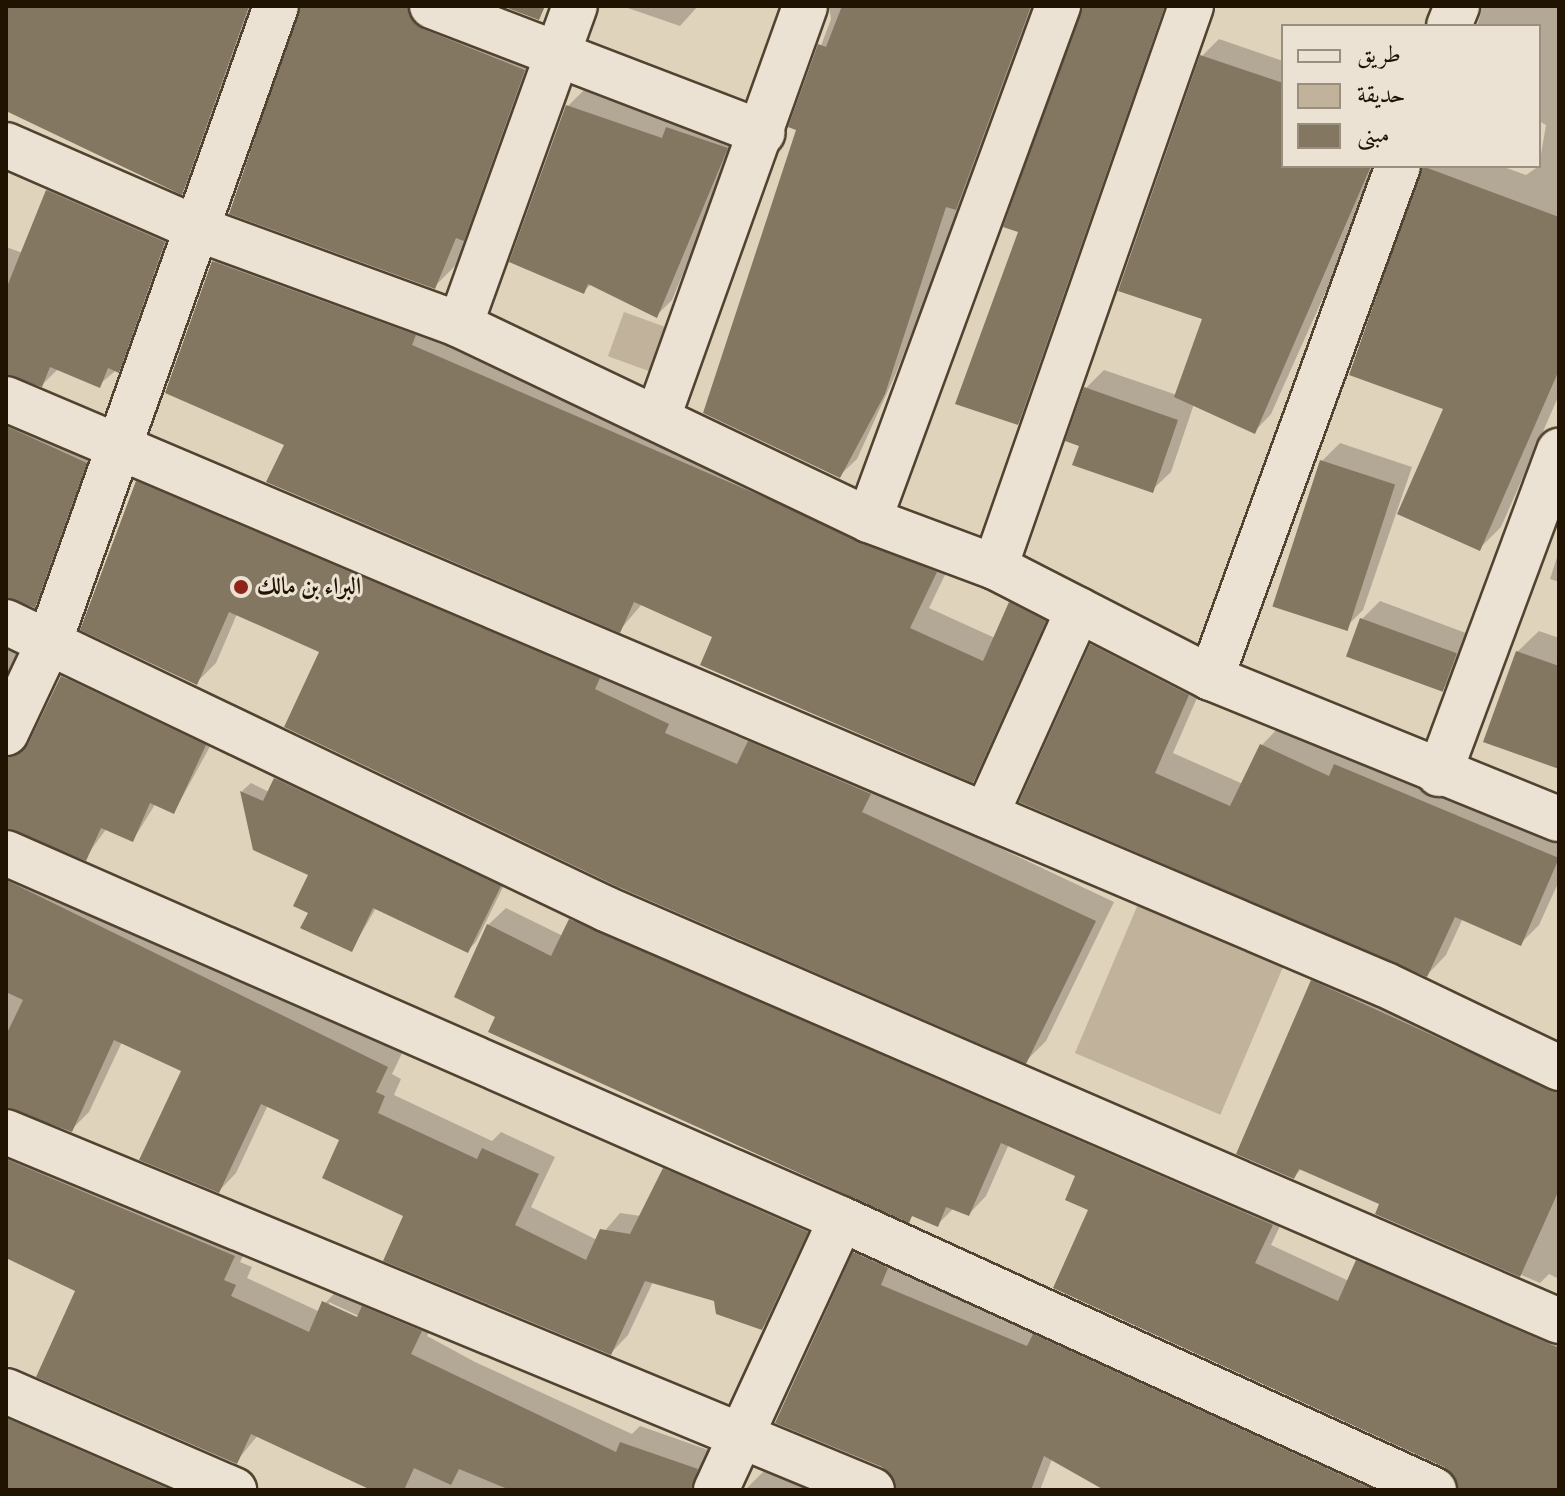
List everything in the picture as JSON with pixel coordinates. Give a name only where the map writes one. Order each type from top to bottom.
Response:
[{"type":"street","points":[[6,733],[50,640],[115,445],[198,229],[276,6]]},
{"type":"street","points":[[432,6],[560,50],[762,133]]},
{"type":"street","points":[[460,325],[575,6]]},
{"type":"street","points":[[658,417],[805,6]]},
{"type":"street","points":[[869,520],[1058,6]]},
{"type":"street","points":[[995,567],[1191,6]]},
{"type":"street","points":[[6,145],[198,229],[460,325],[869,520],[995,567],[1211,678],[1439,774],[1559,819]]},
{"type":"street","points":[[1211,678],[1397,168]]},
{"type":"street","points":[[6,399],[1386,985],[1559,1068]]},
{"type":"street","points":[[1439,774],[1559,451]]},
{"type":"street","points":[[986,815],[1078,610]]},
{"type":"street","points":[[6,622],[50,640],[606,909],[1559,1321]]},
{"type":"street","points":[[6,853],[841,1219],[1434,1490]]},
{"type":"street","points":[[6,1132],[741,1433],[872,1490]]},
{"type":"street","points":[[716,1490],[841,1219]]},
{"type":"street","points":[[6,1391],[234,1490]]},
{"type":"green space","points":[[624,312],[676,331],[660,375],[608,356]]},
{"type":"green space","points":[[1139,902],[1284,964],[1220,1115],[1075,1053]]},
{"type":"building","points":[[6,6],[249,6],[182,195],[6,111]]},
{"type":"building","points":[[300,6],[408,6],[423,29],[525,70],[464,241],[456,238],[435,289],[229,214]]},
{"type":"building","points":[[502,6],[545,6],[539,20]]},
{"type":"building","points":[[842,6],[1031,6],[956,210],[946,207],[885,394],[840,478],[703,413],[796,130],[788,127],[818,44],[826,47]]},
{"type":"building","points":[[1082,6],[1165,6],[1018,425],[955,404],[1018,232],[1003,227]]},
{"type":"building","points":[[1200,55],[1281,82],[1281,168],[1370,168],[1255,434],[1174,397],[1202,319],[1118,291]]},
{"type":"building","points":[[566,105],[662,138],[666,127],[728,148],[657,318],[588,284],[584,294],[509,262]]},
{"type":"building","points":[[1421,168],[1559,217],[1559,370],[1480,551],[1397,514],[1443,409],[1349,375]]},
{"type":"building","points":[[46,190],[165,242],[119,373],[108,368],[100,388],[50,367],[42,387],[6,375],[6,289]]},
{"type":"building","points":[[212,261],[416,335],[412,345],[937,572],[910,628],[983,661],[1009,602],[1046,621],[973,783],[700,665],[712,637],[634,602],[620,633],[266,482],[284,445],[165,393]]},
{"type":"building","points":[[1084,387],[1178,420],[1153,493],[1072,465],[1079,446],[1065,441]]},
{"type":"building","points":[[6,426],[87,463],[35,608],[6,597]]},
{"type":"building","points":[[1320,460],[1395,484],[1348,631],[1272,606]]},
{"type":"building","points":[[136,481],[600,678],[595,689],[669,724],[665,733],[737,764],[748,741],[871,794],[862,812],[1096,921],[1026,1064],[616,886],[284,727],[319,652],[229,612],[197,685],[80,630]]},
{"type":"building","points":[[1360,618],[1457,653],[1443,692],[1346,657]]},
{"type":"building","points":[[1090,644],[1189,695],[1155,773],[1230,806],[1260,744],[1329,776],[1334,764],[1559,858],[1521,946],[1455,917],[1427,977],[1019,802]]},
{"type":"building","points":[[1516,651],[1559,666],[1559,769],[1483,742]]},
{"type":"building","points":[[61,676],[206,745],[174,814],[150,803],[133,842],[101,828],[86,861],[6,828],[6,758],[28,744]]},
{"type":"building","points":[[274,778],[501,886],[468,953],[373,908],[352,952],[300,928],[308,913],[293,906],[308,875],[253,850],[240,791],[263,801]]},
{"type":"building","points":[[6,880],[388,1067],[376,1092],[385,1096],[378,1113],[477,1159],[482,1148],[539,1174],[515,1225],[586,1260],[600,1229],[630,1234],[663,1168],[808,1232],[762,1330],[716,1314],[714,1301],[645,1281],[611,1355],[383,1261],[403,1216],[322,1178],[339,1140],[261,1104],[219,1193],[139,1160],[181,1071],[114,1040],[72,1132],[6,1108],[6,1035],[23,1000],[6,992]]},
{"type":"building","points":[[569,919],[1273,1225],[1255,1263],[1338,1301],[1356,1260],[1559,1348],[1559,1490],[1459,1490],[1444,1467],[1053,1288],[1088,1210],[1065,1200],[1075,1176],[1001,1143],[969,1216],[946,1207],[938,1227],[912,1216],[909,1223],[488,1032],[495,1017],[454,997],[487,924],[551,956]]},
{"type":"building","points":[[1311,980],[1559,1093],[1559,1190],[1520,1277],[1375,1214],[1379,1204],[1299,1169],[1294,1179],[1236,1154]]},
{"type":"building","points":[[6,1159],[235,1256],[224,1280],[236,1285],[231,1296],[309,1332],[322,1301],[357,1317],[362,1306],[422,1331],[411,1354],[616,1452],[620,1442],[698,1469],[691,1490],[510,1490],[459,1469],[451,1485],[414,1468],[404,1490],[371,1490],[251,1434],[237,1464],[36,1377],[75,1291],[6,1258]]},
{"type":"building","points":[[853,1252],[888,1268],[881,1285],[1027,1346],[1033,1334],[1374,1490],[1104,1490],[1044,1456],[1031,1490],[896,1490],[882,1467],[775,1423]]},
{"type":"building","points":[[6,1418],[171,1490],[6,1490]]},
{"type":"place","name":"البراء بن مالك","points":[[241,587]]}]
